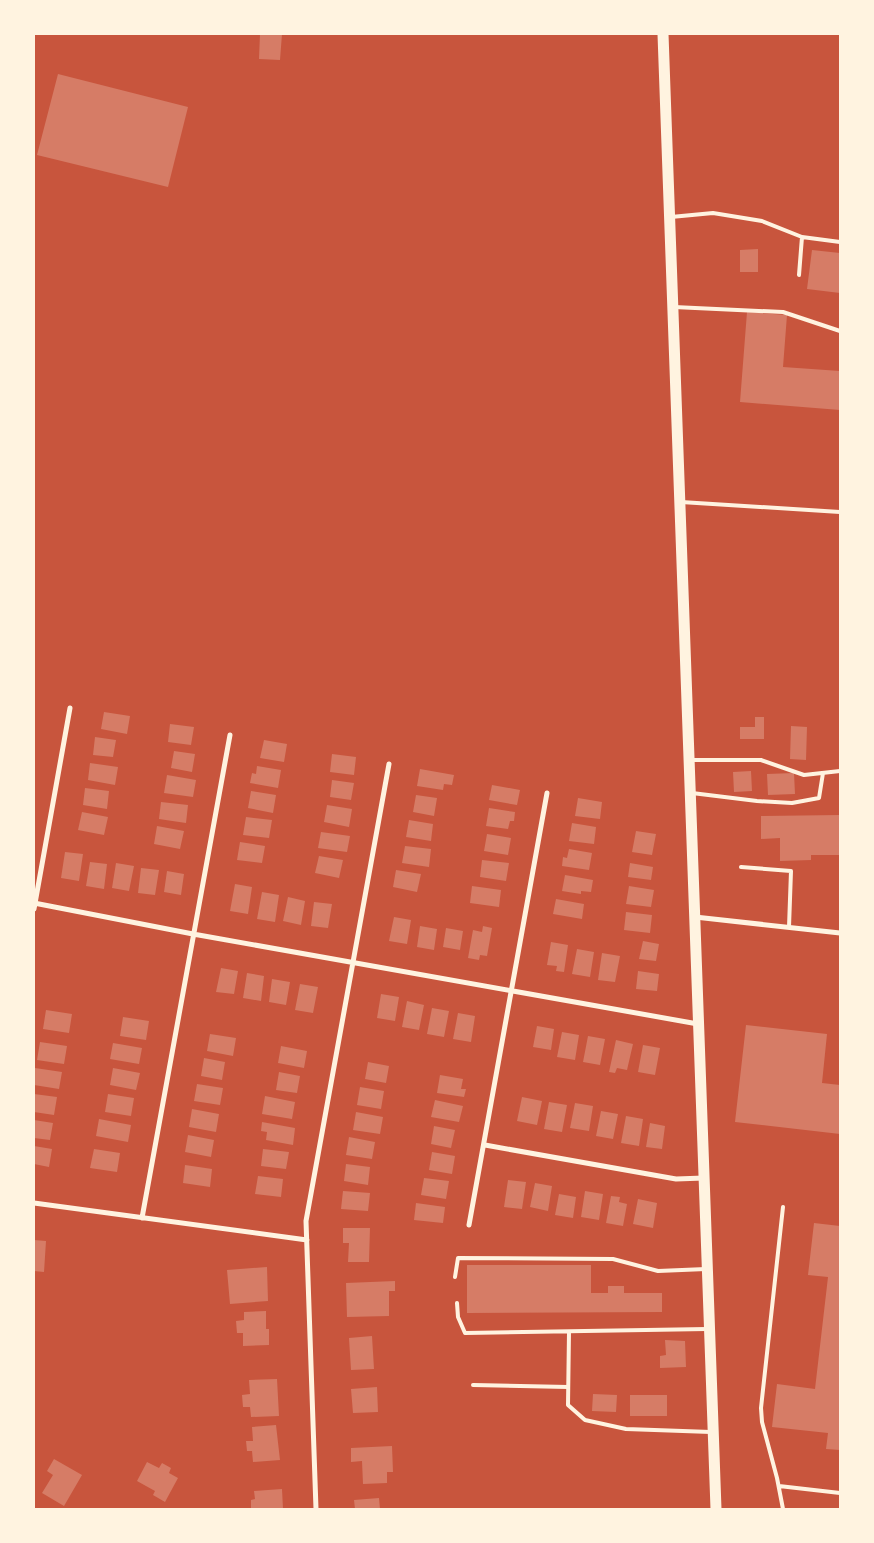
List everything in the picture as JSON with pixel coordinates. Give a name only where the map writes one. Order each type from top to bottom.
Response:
[{"type":"main road","points":[[663,34],[668,217],[716,1509]]},
{"type":"street","points":[[70,708],[34,905],[699,1024]]},
{"type":"street","points":[[142,1218],[230,735]]},
{"type":"street","points":[[316,1509],[306,1221],[389,764]]},
{"type":"street","points":[[469,1225],[485,1145],[547,793]]},
{"type":"street","points":[[695,917],[840,933]]},
{"type":"street","points":[[485,1145],[676,1179],[704,1178]]},
{"type":"street","points":[[34,1203],[306,1240]]},
{"type":"lane","points":[[668,217],[714,213],[762,221],[802,237],[840,242]]},
{"type":"lane","points":[[799,275],[802,237]]},
{"type":"lane","points":[[672,307],[783,312],[840,330]]},
{"type":"lane","points":[[679,502],[840,512]]},
{"type":"lane","points":[[689,760],[761,760],[804,775],[840,771]]},
{"type":"lane","points":[[690,793],[756,801],[792,803],[819,798],[823,773]]},
{"type":"lane","points":[[741,867],[790,871],[789,927]]},
{"type":"lane","points":[[783,1207],[761,1408],[762,1422],[779,1486],[783,1509]]},
{"type":"lane","points":[[455,1277],[458,1258],[614,1258],[658,1271],[707,1269]]},
{"type":"lane","points":[[457,1303],[458,1317],[465,1333],[709,1329]]},
{"type":"lane","points":[[568,1332],[568,1405],[585,1420],[626,1429],[713,1433]]},
{"type":"lane","points":[[473,1385],[568,1387]]},
{"type":"lane","points":[[779,1486],[840,1494]]},
{"type":"building","points":[[260,34],[282,34],[280,60],[259,59]]},
{"type":"building","points":[[58,74],[188,107],[168,187],[37,155]]},
{"type":"building","points":[[758,249],[758,272],[740,272],[740,250]]},
{"type":"building","points":[[812,250],[840,253],[840,293],[807,289]]},
{"type":"building","points":[[747,312],[787,315],[783,367],[840,371],[840,410],[740,402]]},
{"type":"building","points":[[104,712],[130,716],[127,734],[101,729]]},
{"type":"building","points":[[755,717],[764,717],[764,739],[740,739],[740,727],[755,727]]},
{"type":"building","points":[[170,724],[194,727],[191,745],[168,742]]},
{"type":"building","points":[[791,726],[807,727],[806,760],[790,759]]},
{"type":"building","points":[[95,737],[116,740],[113,757],[93,755]]},
{"type":"building","points":[[264,740],[287,744],[284,762],[260,758]]},
{"type":"building","points":[[174,751],[195,754],[192,772],[171,768]]},
{"type":"building","points":[[332,754],[356,757],[354,775],[330,772]]},
{"type":"building","points":[[90,763],[118,767],[115,785],[88,780]]},
{"type":"building","points":[[257,766],[281,770],[278,788],[250,783],[252,773],[256,774]]},
{"type":"building","points":[[420,769],[454,775],[452,785],[444,784],[443,790],[417,786]]},
{"type":"building","points":[[751,771],[752,791],[734,792],[733,772]]},
{"type":"building","points":[[794,773],[795,794],[768,795],[767,774]]},
{"type":"building","points":[[167,775],[196,780],[193,797],[164,793]]},
{"type":"building","points":[[332,780],[354,783],[351,800],[330,797]]},
{"type":"building","points":[[492,785],[520,790],[517,805],[489,800]]},
{"type":"building","points":[[85,788],[109,791],[107,809],[83,805]]},
{"type":"building","points":[[251,791],[276,795],[273,813],[248,808]]},
{"type":"building","points":[[416,795],[437,798],[434,816],[413,812]]},
{"type":"building","points":[[578,798],[602,802],[600,819],[575,816]]},
{"type":"building","points":[[161,802],[188,805],[186,823],[159,819]]},
{"type":"building","points":[[327,805],[352,809],[349,827],[324,822]]},
{"type":"building","points":[[489,808],[515,812],[514,821],[510,821],[508,829],[486,826]]},
{"type":"building","points":[[82,812],[108,817],[104,835],[78,830]]},
{"type":"building","points":[[840,815],[840,855],[811,855],[811,860],[780,861],[780,838],[761,839],[761,816]]},
{"type":"building","points":[[246,817],[272,820],[269,838],[243,835]]},
{"type":"building","points":[[409,820],[433,824],[431,841],[406,837]]},
{"type":"building","points":[[572,823],[596,827],[594,844],[569,841]]},
{"type":"building","points":[[157,826],[184,831],[180,849],[154,844]]},
{"type":"building","points":[[636,831],[656,834],[652,855],[632,852]]},
{"type":"building","points":[[321,832],[350,836],[347,852],[318,848]]},
{"type":"building","points":[[487,834],[511,838],[508,855],[484,851]]},
{"type":"building","points":[[240,842],[265,846],[262,863],[237,860]]},
{"type":"building","points":[[405,846],[431,849],[429,867],[402,863]]},
{"type":"building","points":[[569,849],[592,853],[589,870],[562,866],[563,857],[567,858]]},
{"type":"building","points":[[65,852],[83,854],[79,881],[61,878]]},
{"type":"building","points":[[319,856],[343,860],[339,878],[315,873]]},
{"type":"building","points":[[482,860],[509,863],[506,881],[480,877]]},
{"type":"building","points":[[90,862],[107,864],[104,889],[86,886]]},
{"type":"building","points":[[116,863],[134,866],[129,891],[112,888]]},
{"type":"building","points":[[630,863],[653,867],[651,880],[628,877]]},
{"type":"building","points":[[141,868],[159,870],[155,895],[138,893]]},
{"type":"building","points":[[396,870],[421,874],[417,892],[393,887]]},
{"type":"building","points":[[167,871],[184,874],[181,895],[164,892]]},
{"type":"building","points":[[565,875],[593,880],[591,892],[581,891],[581,894],[562,891]]},
{"type":"building","points":[[235,884],[252,887],[248,914],[230,911]]},
{"type":"building","points":[[472,886],[501,890],[499,907],[470,903]]},
{"type":"building","points":[[629,886],[654,890],[651,907],[626,904]]},
{"type":"building","points":[[262,892],[279,895],[275,922],[257,919]]},
{"type":"building","points":[[288,897],[305,901],[301,925],[283,921]]},
{"type":"building","points":[[556,899],[584,904],[582,919],[553,914]]},
{"type":"building","points":[[314,902],[332,904],[328,928],[311,926]]},
{"type":"building","points":[[626,912],[652,915],[650,933],[624,930]]},
{"type":"building","points":[[394,917],[411,920],[407,944],[389,941]]},
{"type":"building","points":[[420,926],[437,929],[434,950],[417,947]]},
{"type":"building","points":[[483,926],[492,928],[487,956],[480,955],[479,960],[468,958],[473,930],[482,932]]},
{"type":"building","points":[[446,928],[463,931],[460,950],[443,947]]},
{"type":"building","points":[[643,941],[659,944],[656,961],[639,959]]},
{"type":"building","points":[[551,942],[568,945],[564,972],[556,971],[557,966],[547,965]]},
{"type":"building","points":[[577,949],[594,952],[590,977],[572,974]]},
{"type":"building","points":[[602,953],[620,956],[615,982],[598,980]]},
{"type":"building","points":[[221,968],[238,971],[234,994],[216,992]]},
{"type":"building","points":[[638,971],[659,974],[657,991],[636,989]]},
{"type":"building","points":[[247,973],[264,976],[261,1001],[243,998]]},
{"type":"building","points":[[272,979],[290,982],[286,1005],[269,1002]]},
{"type":"building","points":[[300,984],[318,987],[313,1013],[295,1010]]},
{"type":"building","points":[[381,994],[399,997],[395,1021],[377,1018]]},
{"type":"building","points":[[407,1001],[424,1005],[419,1030],[402,1027]]},
{"type":"building","points":[[432,1008],[449,1011],[444,1037],[427,1034]]},
{"type":"building","points":[[46,1010],[72,1014],[69,1033],[43,1029]]},
{"type":"building","points":[[458,1013],[475,1016],[471,1042],[453,1039]]},
{"type":"building","points":[[123,1017],[149,1021],[146,1040],[120,1036]]},
{"type":"building","points":[[746,1025],[827,1034],[822,1083],[840,1085],[840,1134],[735,1122]]},
{"type":"building","points":[[537,1026],[554,1029],[551,1050],[533,1047]]},
{"type":"building","points":[[562,1032],[579,1035],[575,1060],[557,1057]]},
{"type":"building","points":[[210,1034],[236,1038],[233,1056],[207,1051]]},
{"type":"building","points":[[588,1036],[605,1039],[600,1065],[583,1062]]},
{"type":"building","points":[[616,1040],[633,1044],[627,1070],[617,1068],[615,1073],[609,1072]]},
{"type":"building","points":[[40,1042],[67,1046],[64,1064],[37,1060]]},
{"type":"building","points":[[113,1043],[142,1048],[139,1064],[110,1059]]},
{"type":"building","points":[[643,1045],[660,1048],[655,1075],[638,1072]]},
{"type":"building","points":[[281,1046],[307,1051],[304,1068],[278,1063]]},
{"type":"building","points":[[204,1058],[225,1062],[222,1080],[201,1076]]},
{"type":"building","points":[[368,1062],[389,1066],[386,1083],[365,1079]]},
{"type":"building","points":[[35,1068],[62,1072],[59,1089],[34,1085]]},
{"type":"building","points":[[113,1068],[140,1073],[136,1090],[110,1085]]},
{"type":"building","points":[[279,1072],[300,1076],[297,1093],[276,1090]]},
{"type":"building","points":[[440,1075],[463,1079],[461,1089],[466,1089],[464,1097],[437,1093]]},
{"type":"building","points":[[197,1084],[223,1088],[220,1105],[194,1101]]},
{"type":"building","points":[[360,1087],[384,1091],[381,1109],[357,1105]]},
{"type":"building","points":[[34,1094],[57,1097],[54,1115],[34,1112]]},
{"type":"building","points":[[108,1094],[134,1098],[131,1116],[105,1112]]},
{"type":"building","points":[[265,1096],[295,1102],[292,1119],[262,1114]]},
{"type":"building","points":[[522,1097],[542,1101],[537,1125],[517,1121]]},
{"type":"building","points":[[435,1100],[463,1106],[459,1122],[431,1117]]},
{"type":"building","points":[[549,1102],[567,1105],[562,1132],[544,1129]]},
{"type":"building","points":[[575,1103],[593,1106],[589,1131],[570,1128]]},
{"type":"building","points":[[192,1109],[219,1114],[216,1132],[189,1127]]},
{"type":"building","points":[[601,1111],[618,1114],[613,1139],[596,1136]]},
{"type":"building","points":[[356,1112],[383,1117],[380,1134],[353,1130]]},
{"type":"building","points":[[626,1116],[643,1119],[639,1146],[621,1143]]},
{"type":"building","points":[[99,1119],[131,1125],[128,1142],[96,1136]]},
{"type":"building","points":[[34,1120],[53,1123],[50,1140],[34,1138]]},
{"type":"building","points":[[262,1122],[295,1128],[293,1145],[266,1140],[267,1132],[261,1131]]},
{"type":"building","points":[[650,1123],[665,1126],[662,1149],[646,1147]]},
{"type":"building","points":[[434,1126],[455,1130],[451,1148],[431,1144]]},
{"type":"building","points":[[188,1135],[214,1140],[211,1157],[185,1152]]},
{"type":"building","points":[[349,1137],[375,1142],[372,1159],[346,1155]]},
{"type":"building","points":[[34,1146],[52,1149],[49,1167],[34,1164]]},
{"type":"building","points":[[94,1149],[120,1153],[117,1172],[90,1168]]},
{"type":"building","points":[[263,1149],[289,1152],[286,1169],[261,1166]]},
{"type":"building","points":[[432,1152],[455,1156],[452,1174],[429,1170]]},
{"type":"building","points":[[346,1164],[370,1167],[368,1185],[344,1181]]},
{"type":"building","points":[[185,1165],[212,1169],[210,1187],[183,1183]]},
{"type":"building","points":[[258,1176],[283,1179],[281,1197],[255,1194]]},
{"type":"building","points":[[424,1178],[449,1181],[446,1199],[421,1195]]},
{"type":"building","points":[[508,1180],[526,1182],[522,1209],[504,1207]]},
{"type":"building","points":[[535,1183],[552,1186],[548,1211],[530,1207]]},
{"type":"building","points":[[343,1191],[370,1193],[368,1211],[341,1209]]},
{"type":"building","points":[[585,1191],[603,1194],[599,1220],[581,1217]]},
{"type":"building","points":[[559,1194],[576,1197],[573,1218],[555,1215]]},
{"type":"building","points":[[611,1196],[620,1197],[619,1202],[627,1204],[623,1226],[606,1223]]},
{"type":"building","points":[[638,1199],[657,1203],[653,1228],[633,1224]]},
{"type":"building","points":[[416,1203],[445,1207],[443,1223],[414,1220]]},
{"type":"building","points":[[814,1223],[840,1226],[840,1450],[826,1449],[828,1433],[772,1427],[777,1384],[815,1389],[828,1277],[808,1275]]},
{"type":"building","points":[[343,1228],[370,1228],[369,1262],[348,1262],[349,1243],[343,1243]]},
{"type":"building","points":[[34,1240],[46,1241],[44,1272],[34,1271]]},
{"type":"building","points":[[467,1265],[591,1265],[591,1293],[608,1293],[608,1286],[624,1286],[624,1293],[662,1293],[662,1312],[467,1313]]},
{"type":"building","points":[[267,1267],[268,1301],[230,1304],[227,1270]]},
{"type":"building","points":[[395,1281],[395,1291],[389,1291],[389,1316],[347,1317],[346,1283]]},
{"type":"building","points":[[266,1311],[266,1329],[269,1329],[269,1345],[243,1346],[243,1333],[237,1333],[236,1321],[244,1320],[244,1312]]},
{"type":"building","points":[[372,1336],[374,1369],[351,1370],[349,1338]]},
{"type":"building","points":[[665,1340],[685,1341],[686,1367],[660,1368],[660,1356],[666,1355]]},
{"type":"building","points":[[277,1379],[279,1416],[251,1417],[250,1407],[243,1407],[242,1395],[250,1394],[249,1380]]},
{"type":"building","points":[[377,1387],[378,1412],[353,1413],[351,1389]]},
{"type":"building","points":[[593,1394],[617,1395],[616,1412],[592,1411]]},
{"type":"building","points":[[630,1395],[667,1395],[667,1416],[630,1416]]},
{"type":"building","points":[[276,1425],[280,1460],[253,1462],[252,1451],[247,1451],[246,1441],[253,1441],[252,1427]]},
{"type":"building","points":[[392,1446],[393,1472],[387,1472],[387,1483],[363,1484],[362,1461],[351,1462],[351,1448]]},
{"type":"building","points":[[54,1459],[82,1475],[64,1506],[42,1493],[53,1475],[47,1471]]},
{"type":"building","points":[[147,1462],[159,1468],[162,1463],[171,1468],[169,1473],[178,1478],[165,1502],[153,1495],[155,1491],[137,1481]]},
{"type":"building","points":[[282,1489],[283,1509],[251,1509],[251,1500],[255,1499],[254,1491]]},
{"type":"building","points":[[379,1498],[380,1509],[355,1509],[354,1500]]}]
